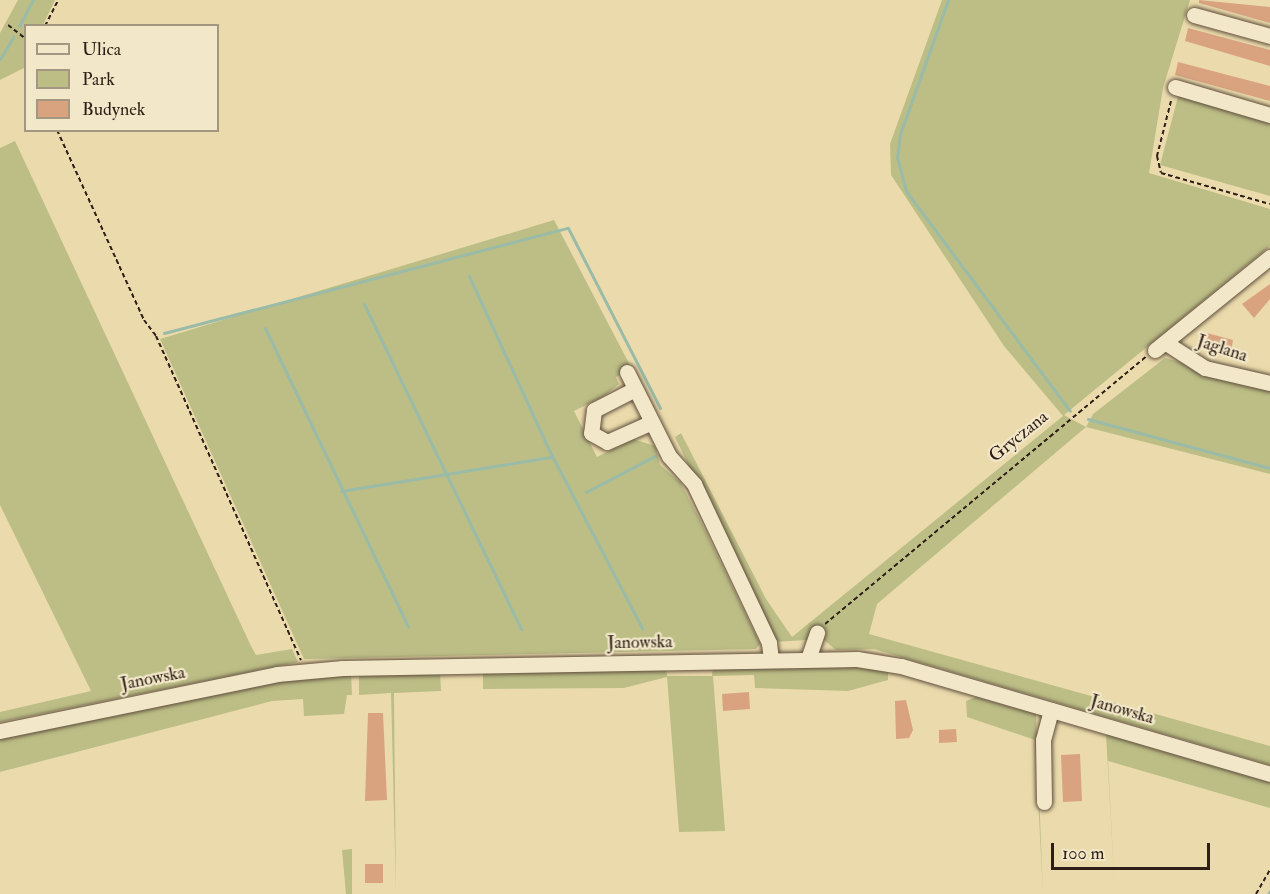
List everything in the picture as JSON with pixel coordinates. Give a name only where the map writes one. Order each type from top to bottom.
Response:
[{"type":"street","points":[[1194,15],[1270,36]]},
{"type":"street","points":[[1173,94],[1270,115]]},
{"type":"street","points":[[1160,346],[1270,257]]},
{"type":"street","name":"Jaglana","points":[[1160,346],[1205,368],[1270,383]]},
{"type":"street","points":[[627,372],[669,456],[693,484],[769,643],[771,660]]},
{"type":"street","points":[[635,389],[594,410],[591,433],[607,442],[651,422]]},
{"type":"street","points":[[808,659],[817,633]]},
{"type":"street","name":"Janowska","points":[[0,731],[302,671],[808,659],[901,666],[1270,774]]},
{"type":"street","points":[[1044,802],[1043,740],[1051,710]]},
{"type":"path","points":[[46,24],[58,0]]},
{"type":"path","points":[[8,25],[24,37]]},
{"type":"path","points":[[1173,94],[1157,156],[1161,173],[1270,204]]},
{"type":"path","points":[[58,132],[139,310],[156,336],[302,671]]},
{"type":"path","name":"Gryczana","points":[[817,633],[1160,346]]},
{"type":"path","points":[[1256,894],[1270,870]]},
{"type":"green space","points":[[18,0],[55,0],[43,24],[24,24],[24,68],[0,80],[0,33]]},
{"type":"green space","points":[[942,0],[1190,0],[1163,88],[1149,173],[1270,209],[1270,246],[1064,415],[1086,427],[877,604],[869,634],[1270,746],[1270,765],[874,649],[836,650],[823,639],[774,642],[675,437],[681,433],[766,599],[792,637],[1063,416],[1004,346],[891,175],[890,144]]},
{"type":"green space","points":[[1179,93],[1270,120],[1270,196],[1160,165]]},
{"type":"green space","points":[[15,141],[251,646],[256,655],[292,649],[298,662],[0,722],[0,712],[91,691],[0,505],[0,148]]},
{"type":"green space","points":[[554,220],[632,369],[616,377],[619,384],[604,396],[574,411],[597,457],[633,439],[655,446],[660,465],[680,482],[760,644],[756,649],[304,659],[160,339]]},
{"type":"green space","points":[[1165,358],[1270,386],[1270,474],[1086,427],[1093,414]]},
{"type":"green space","points":[[836,663],[888,671],[888,680],[848,691],[755,688],[754,675],[713,676],[725,831],[679,832],[667,677],[624,688],[483,689],[483,670],[666,668],[667,676],[712,676],[713,666]]},
{"type":"green space","points":[[440,671],[441,691],[394,693],[396,894],[391,693],[359,695],[359,676]]},
{"type":"green space","points":[[351,672],[352,695],[347,695],[344,714],[304,716],[303,699],[272,701],[0,772],[0,737],[277,680]]},
{"type":"green space","points":[[976,697],[1036,714],[1043,894],[1035,740],[967,717],[966,701]]},
{"type":"green space","points":[[1106,734],[1270,782],[1270,808],[1108,761],[1115,894]]},
{"type":"green space","points":[[352,849],[352,894],[346,894],[342,850]]},
{"type":"building","points":[[1199,0],[1270,7],[1270,23],[1199,3]]},
{"type":"building","points":[[1188,28],[1270,50],[1270,66],[1185,41]]},
{"type":"building","points":[[1178,62],[1270,86],[1270,101],[1175,75]]},
{"type":"building","points":[[1270,284],[1270,299],[1254,318],[1242,304]]},
{"type":"building","points":[[1207,333],[1233,340],[1230,358],[1207,352]]},
{"type":"building","points":[[749,692],[750,709],[723,711],[722,694]]},
{"type":"building","points":[[906,700],[913,730],[909,738],[896,739],[895,701]]},
{"type":"building","points":[[368,713],[383,713],[387,800],[365,801]]},
{"type":"building","points":[[956,729],[957,742],[939,743],[939,730]]},
{"type":"building","points":[[1080,754],[1082,801],[1063,802],[1061,755]]},
{"type":"building","points":[[365,864],[383,864],[383,883],[365,883]]},
{"type":"waterway","points":[[19,26],[33,0]]},
{"type":"waterway","points":[[948,0],[900,134],[897,157],[906,191],[1070,411]]},
{"type":"waterway","points":[[0,59],[13,37]]},
{"type":"waterway","points":[[164,333],[568,228],[660,408]]},
{"type":"waterway","points":[[469,276],[550,452],[642,628]]},
{"type":"waterway","points":[[364,304],[521,629]]},
{"type":"waterway","points":[[265,328],[408,627]]},
{"type":"waterway","points":[[1088,419],[1270,468]]},
{"type":"waterway","points":[[586,492],[655,456]]},
{"type":"waterway","points":[[341,491],[552,457]]}]
